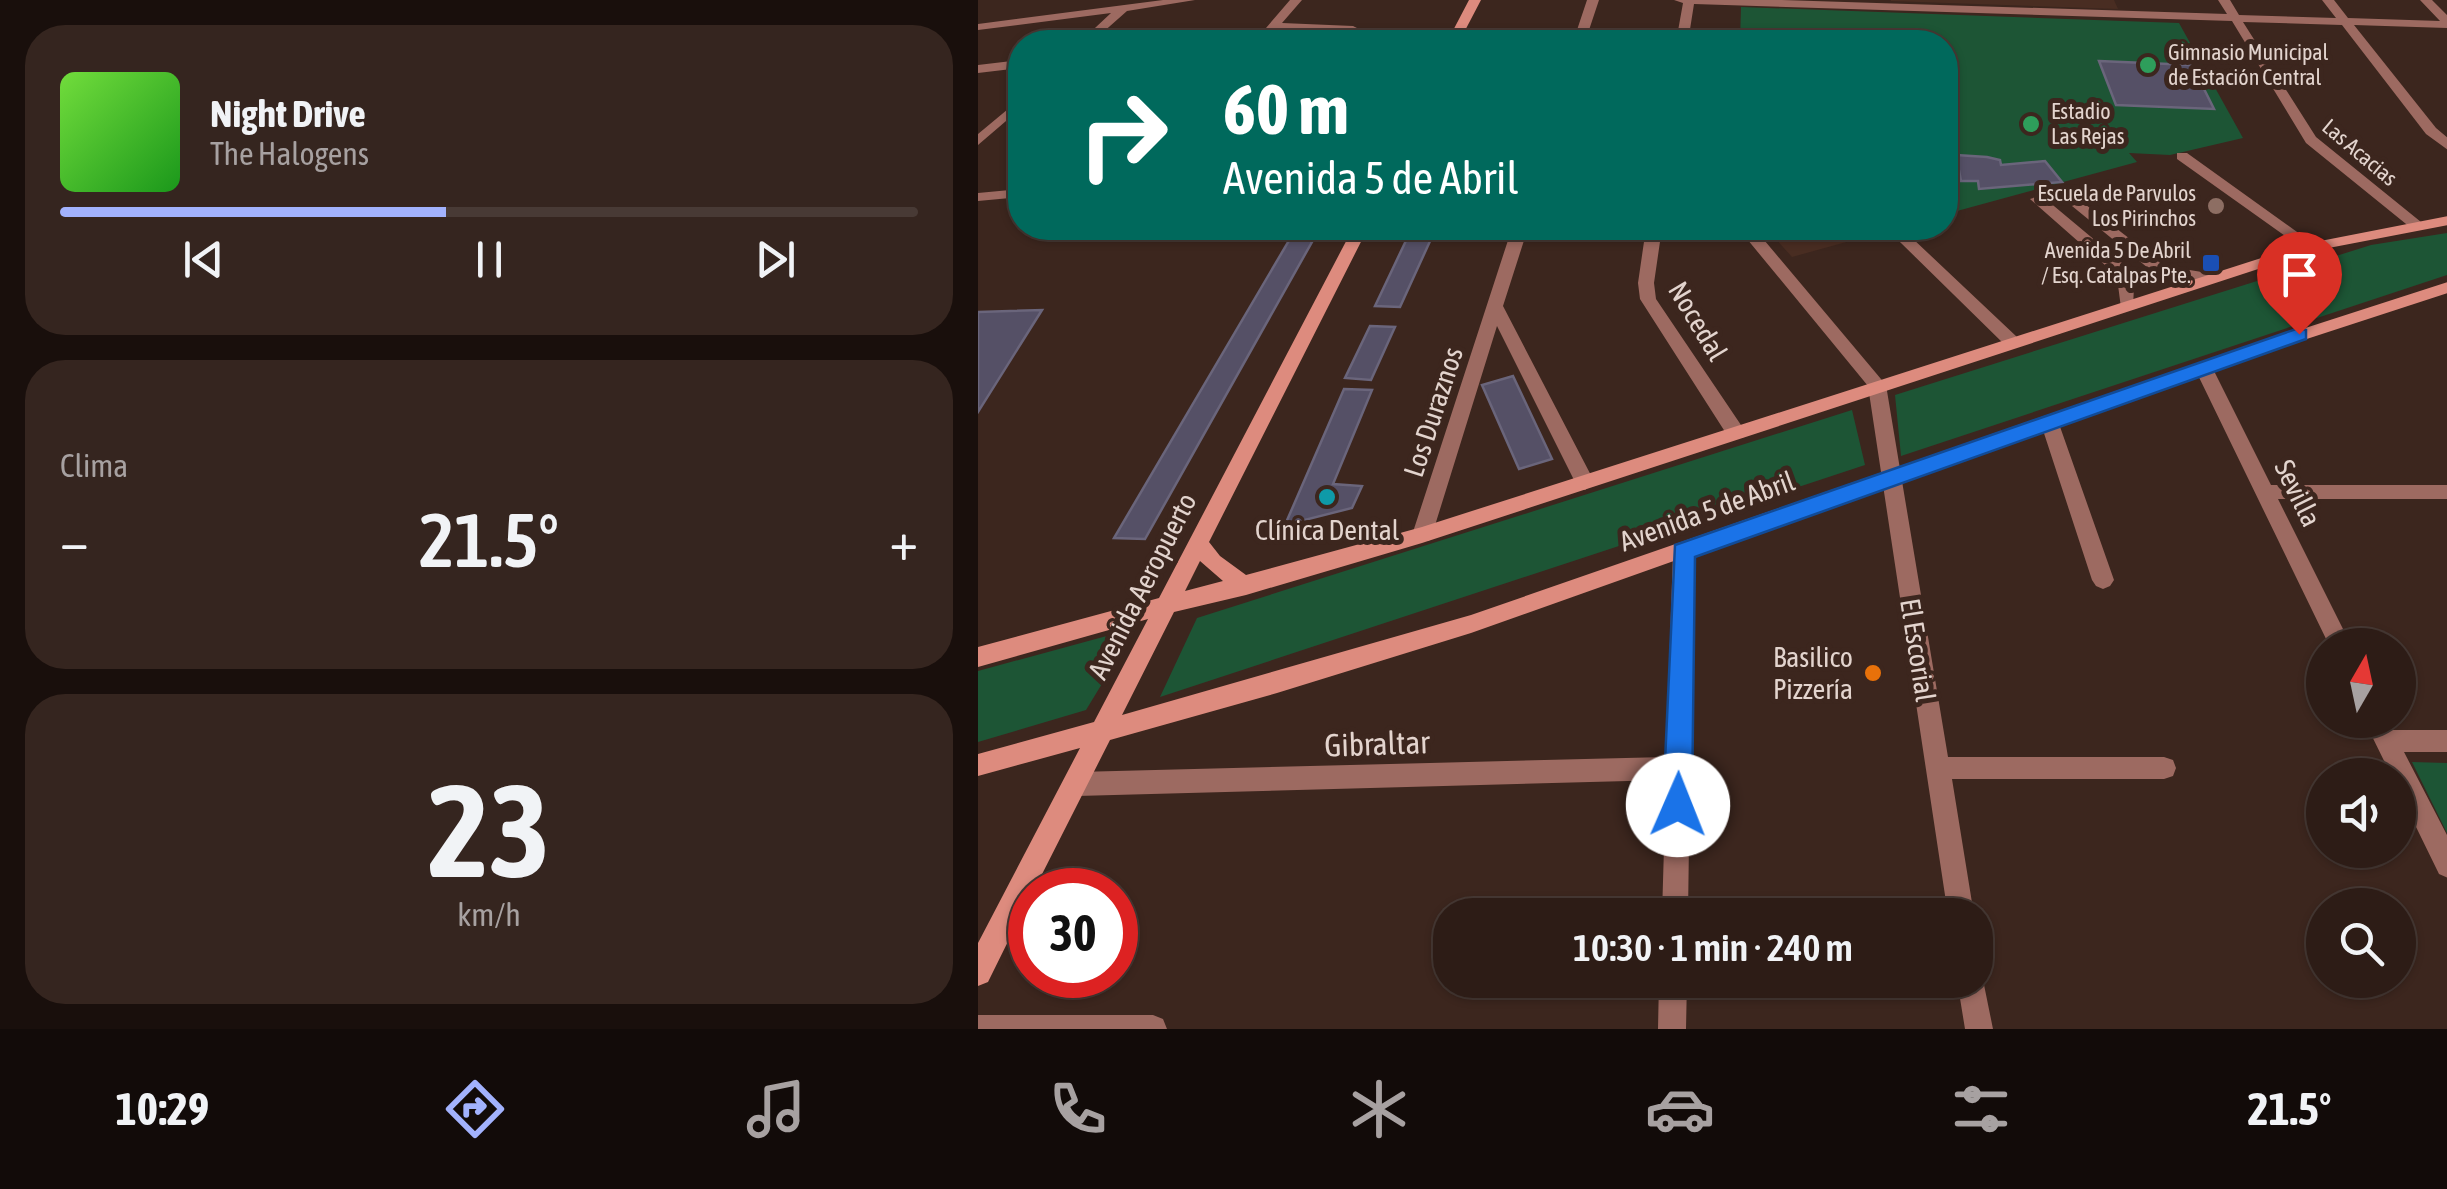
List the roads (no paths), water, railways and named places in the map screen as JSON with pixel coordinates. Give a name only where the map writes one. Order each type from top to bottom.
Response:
[{"type":"main road","points":[[1459,30],[1475,0]]},
{"type":"main road","points":[[978,657],[1246,586],[1422,534],[2310,247],[2448,220]]},
{"type":"main road","name":"Avenida Aeropuerto","points":[[978,972],[1354,240]]},
{"type":"main road","name":"Avenida 5 de Abril","points":[[978,765],[1377,654],[1683,552],[2204,367],[2448,287]]},
{"type":"main road","points":[[1199,544],[1212,562],[1246,586]]},
{"type":"street","points":[[978,27],[1128,4],[1189,0]]},
{"type":"street","points":[[1270,30],[1296,0]]},
{"type":"street","points":[[1583,30],[1593,0]]},
{"type":"street","points":[[1680,0],[1878,3],[2448,24]]},
{"type":"street","points":[[1684,30],[1688,0]]},
{"type":"street","points":[[2132,0],[2139,15]]},
{"type":"street","name":"Las Acacias","points":[[2224,0],[2310,140],[2416,225]]},
{"type":"street","points":[[2328,0],[2435,137],[2448,146]]},
{"type":"street","points":[[2426,0],[2448,24]]},
{"type":"street","points":[[1099,30],[1128,4]]},
{"type":"street","points":[[1273,26],[1353,29]]},
{"type":"street","points":[[978,69],[1008,65]]},
{"type":"street","points":[[978,118],[1008,114]]},
{"type":"street","points":[[978,141],[1008,118]]},
{"type":"street","points":[[2182,156],[2310,247]]},
{"type":"street","points":[[2131,279],[2037,199],[2064,192],[2160,270]]},
{"type":"street","points":[[978,197],[1008,194]]},
{"type":"street","name":"Los Duraznos","points":[[1422,534],[1516,240]]},
{"type":"street","name":"Nocedal","points":[[1652,240],[1646,282],[1648,299],[1736,433]]},
{"type":"street","points":[[1756,240],[1877,385]]},
{"type":"street","points":[[1906,240],[2011,341]]},
{"type":"street","points":[[2127,304],[2126,285],[2131,279],[2160,270],[2208,278]]},
{"type":"street","points":[[1496,306],[1585,483]]},
{"type":"street","name":"Sevilla","points":[[2204,367],[2332,628]]},
{"type":"street","name":"El Escorial","points":[[1877,385],[1957,898]]},
{"type":"street","points":[[2050,421],[2103,580]]},
{"type":"street","points":[[2265,492],[2448,492]]},
{"type":"street","points":[[1675,898],[1683,552]]},
{"type":"street","points":[[2416,736],[2448,741]]},
{"type":"street","points":[[2386,738],[2448,865]]},
{"type":"street","name":"Gibraltar","points":[[1077,784],[1678,768]]},
{"type":"street","points":[[1937,768],[2164,768]]},
{"type":"street","points":[[1672,1029],[1673,998]]},
{"type":"street","points":[[1974,998],[1979,1029]]},
{"type":"street","points":[[978,1029],[1153,1029]]},
{"type":"place","name":"Gimnasio Municipal de Estación Central","points":[[2148,65]]},
{"type":"place","name":"Estadio Las Rejas","points":[[2031,124]]},
{"type":"place","name":"Escuela de Parvulos Los Pirinchos","points":[[2216,206]]},
{"type":"place","name":"Avenida 5 De Abril / Esq. Catalpas Pte.","points":[[2211,263]]},
{"type":"place","name":"Clínica Dental","points":[[1327,497]]},
{"type":"place","name":"Basilico Pizzería","points":[[1873,673]]}]
